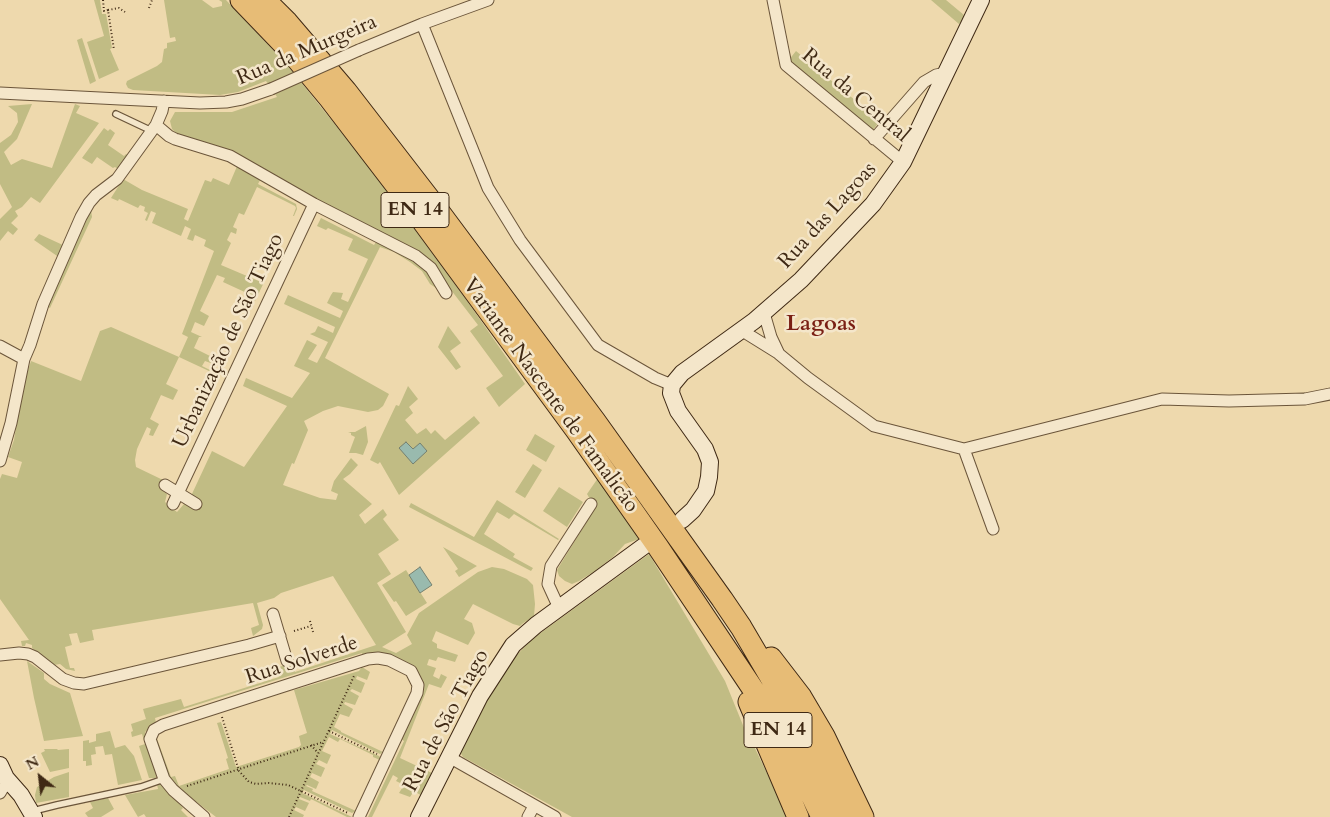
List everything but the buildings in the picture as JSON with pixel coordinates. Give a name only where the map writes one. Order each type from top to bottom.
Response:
[{"type":"highway","name":"Variante Nascente de Famalicão","points":[[241,0],[263,21],[313,79],[399,189],[576,430],[728,651],[786,743],[822,817]]},
{"type":"highway","name":"Variante Nascente de Famalicão","points":[[265,0],[287,22],[346,90],[500,292],[668,521],[741,627],[802,735],[842,817]]},
{"type":"highway","points":[[741,627],[780,667],[801,696],[824,736],[863,817]]},
{"type":"highway","points":[[728,651],[798,817]]},
{"type":"main road","name":"Rua das Lagoas","points":[[671,389],[682,373],[764,313],[801,280],[873,204],[903,162],[981,0]]},
{"type":"main road","points":[[671,389],[678,411],[705,449],[710,462],[706,491],[693,510],[682,520]]},
{"type":"main road","name":"Rua de São Tiago","points":[[419,817],[480,696],[514,645],[536,625],[644,546]]},
{"type":"main road","points":[[0,765],[5,788],[21,795],[33,815]]},
{"type":"street","name":"Rua da Murgeira","points":[[0,93],[200,103],[242,100],[422,24],[488,0]]},
{"type":"street","name":"Rua da Central","points":[[773,0],[786,65],[903,162]]},
{"type":"street","points":[[422,24],[488,188],[520,240],[598,345],[671,389]]},
{"type":"street","points":[[874,139],[924,82],[936,74],[946,72]]},
{"type":"street","points":[[0,461],[9,431],[24,360],[43,304],[82,217],[89,203],[116,179],[154,128],[162,111],[164,101]]},
{"type":"street","points":[[154,128],[176,139],[230,156],[314,204],[416,256],[431,268],[446,293]]},
{"type":"street","name":"Urbanização de São Tiago","points":[[176,499],[314,204]]},
{"type":"street","points":[[764,313],[771,337],[779,354]]},
{"type":"street","points":[[741,330],[779,354],[808,378],[874,426],[964,449],[1162,399],[1229,401],[1297,399],[1330,394]]},
{"type":"street","points":[[0,346],[24,360]]},
{"type":"street","points":[[964,449],[993,528]]},
{"type":"street","points":[[165,485],[176,499],[196,504]]},
{"type":"street","points":[[559,608],[548,584],[551,566],[591,504]]},
{"type":"street","points":[[273,614],[287,661]]},
{"type":"street","points":[[0,655],[19,652],[28,654],[35,657],[63,679],[84,684],[280,636]]},
{"type":"street","name":"Rua Solverde","points":[[204,817],[173,790],[164,779],[150,739],[154,730],[163,725],[219,707],[356,663],[378,658],[389,660],[411,671],[418,685],[417,693],[387,758],[357,816]]},
{"type":"street","points":[[449,757],[555,817]]},
{"type":"street","points":[[528,817],[534,806]]},
{"type":"lane","points":[[116,114],[154,128]]},
{"type":"lane","points":[[33,815],[57,805],[140,787],[164,779]]},
{"type":"path","points":[[103,0],[104,11],[119,8],[125,12]]},
{"type":"path","points":[[150,8],[152,0]]},
{"type":"path","points":[[108,10],[114,50]]},
{"type":"path","points":[[310,621],[313,632]]},
{"type":"path","points":[[294,631],[311,626]]},
{"type":"path","points":[[289,817],[358,668],[356,663]]},
{"type":"path","points":[[219,707],[239,769],[244,778],[256,784],[288,784],[357,816]]},
{"type":"path","points":[[329,731],[387,758]]},
{"type":"path","points":[[173,790],[324,742]]},
{"type":"path","points":[[311,745],[318,754]]},
{"type":"shaded area","points":[[94,0],[100,0],[102,14],[106,14],[112,48],[110,49],[119,70],[99,79],[87,42],[104,36]]},
{"type":"shaded area","points":[[164,0],[202,0],[213,8],[222,6],[222,2],[219,0],[226,0],[288,66],[366,163],[465,298],[525,384],[499,407],[486,388],[503,376],[470,331],[478,325],[424,255],[369,226],[178,135],[172,129],[170,121],[175,112],[232,112],[277,97],[266,81],[238,92],[220,95],[133,90],[128,88],[127,81],[162,62],[167,43],[176,41],[175,37],[170,38]]},
{"type":"shaded area","points":[[931,0],[946,0],[964,15],[962,21],[959,24]]},
{"type":"shaded area","points":[[82,38],[96,81],[90,84],[77,40]]},
{"type":"shaded area","points":[[796,51],[880,121],[872,131],[788,61]]},
{"type":"shaded area","points":[[32,104],[17,139],[4,152],[11,165],[22,159],[52,168],[75,104],[80,106],[76,113],[99,123],[40,203],[31,197],[22,207],[15,211],[18,216],[11,223],[18,229],[13,235],[8,231],[0,241],[0,219],[12,207],[0,184],[0,143],[11,135],[18,122],[17,113],[8,106]]},
{"type":"shaded area","points":[[104,128],[108,131],[110,129],[115,133],[108,145],[124,156],[128,155],[118,169],[113,168],[97,157],[92,164],[82,158]]},
{"type":"shaded area","points":[[238,164],[261,178],[258,184],[296,204],[297,209],[293,216],[295,206],[257,187],[244,215],[239,213],[233,227],[237,229],[236,234],[231,232],[227,240],[231,243],[221,265],[261,282],[265,275],[267,276],[255,301],[247,298],[249,294],[223,282],[225,278],[217,275],[200,311],[209,316],[204,326],[195,322],[191,332],[202,337],[199,337],[194,348],[218,360],[219,358],[225,361],[222,367],[205,361],[202,366],[209,371],[179,357],[188,337],[182,334],[214,251],[204,246],[206,240],[195,235],[193,241],[187,239],[191,229],[185,226],[181,236],[152,223],[156,213],[151,211],[147,221],[145,220],[148,213],[144,211],[145,207],[140,205],[138,208],[119,199],[118,201],[111,198],[123,179],[142,190],[188,209],[184,219],[188,221],[205,180],[211,182],[213,178],[229,185]]},
{"type":"shaded area","points":[[91,210],[92,217],[50,308],[46,306],[86,217]]},
{"type":"shaded area","points":[[321,218],[374,245],[378,239],[422,264],[439,290],[430,284],[422,271],[410,262],[394,252],[380,247],[325,358],[389,394],[383,406],[378,410],[368,412],[338,406],[304,421],[308,430],[283,485],[320,498],[336,500],[338,494],[331,491],[334,481],[351,458],[358,465],[343,479],[372,504],[359,515],[365,524],[383,509],[387,515],[383,519],[399,540],[378,554],[391,574],[377,583],[406,632],[382,647],[396,653],[412,644],[407,635],[419,613],[478,572],[492,567],[504,569],[527,579],[533,585],[534,616],[520,626],[473,604],[464,619],[472,623],[475,633],[468,645],[436,631],[432,641],[437,644],[437,648],[458,655],[455,662],[438,657],[436,661],[429,659],[427,665],[436,668],[433,676],[439,679],[441,674],[447,677],[441,688],[429,684],[400,758],[434,774],[422,796],[414,791],[410,797],[399,793],[404,785],[396,781],[398,778],[393,775],[372,817],[368,817],[404,741],[401,739],[419,676],[363,657],[362,653],[155,718],[156,723],[145,732],[157,776],[155,778],[149,778],[139,746],[145,744],[142,734],[132,737],[131,724],[146,719],[143,709],[181,699],[184,707],[279,677],[277,667],[292,663],[295,672],[376,645],[333,576],[257,603],[263,625],[262,629],[253,636],[251,628],[259,625],[253,603],[92,630],[94,640],[80,643],[77,633],[69,634],[72,645],[65,647],[70,668],[74,668],[75,671],[66,669],[60,664],[54,665],[32,648],[32,645],[26,643],[25,646],[22,646],[21,641],[29,640],[0,599],[0,479],[2,474],[17,478],[22,462],[8,457],[14,440],[22,388],[31,361],[81,381],[100,331],[111,327],[179,357],[166,384],[178,390],[173,400],[161,395],[150,419],[159,424],[153,436],[149,435],[151,429],[147,427],[137,449],[135,460],[136,467],[163,480],[160,488],[167,494],[165,502],[177,512],[191,496],[212,451],[244,467],[287,406],[243,386],[246,378],[292,398],[310,373],[294,366],[307,340],[317,345],[308,359],[317,363],[328,342],[310,334],[315,332],[318,326],[333,333],[335,327],[284,304],[288,295],[340,318],[343,311],[327,303],[333,292],[343,293],[341,299],[348,302],[368,259],[348,250],[353,239],[328,228],[326,230],[317,226]]},
{"type":"shaded area","points":[[39,234],[65,246],[60,258],[34,240]]},
{"type":"shaded area","points":[[448,326],[461,343],[450,351],[461,367],[456,370],[438,347]]},
{"type":"shaded area","points":[[408,386],[418,399],[409,407],[413,413],[405,420],[417,434],[426,428],[431,434],[435,430],[445,440],[474,416],[480,423],[399,495],[380,462],[378,464],[370,460],[396,405],[399,406]]},
{"type":"shaded area","points":[[366,426],[368,442],[363,455],[349,453],[355,437],[348,432],[355,432]]},
{"type":"shaded area","points":[[535,434],[555,446],[546,462],[526,450]]},
{"type":"shaded area","points":[[533,464],[542,470],[525,498],[515,492]]},
{"type":"shaded area","points":[[598,478],[639,539],[625,544],[613,557],[595,571],[572,584],[559,576],[557,570],[595,508],[587,494]]},
{"type":"shaded area","points":[[559,487],[583,502],[567,527],[543,511]]},
{"type":"shaded area","points":[[497,500],[559,539],[514,514],[509,519],[497,512],[484,534],[515,554],[513,557],[533,568],[531,571],[409,507],[411,503],[474,537]]},
{"type":"shaded area","points":[[443,547],[477,566],[459,577],[455,571],[458,569]]},
{"type":"shaded area","points":[[649,554],[725,681],[749,740],[751,740],[788,817],[572,817],[463,757],[460,752],[497,681],[513,659],[531,640]]},
{"type":"shaded area","points":[[406,570],[427,603],[406,616],[382,585]]},
{"type":"shaded area","points":[[27,661],[44,673],[44,679],[50,684],[70,693],[83,736],[44,741]]},
{"type":"shaded area","points":[[362,667],[370,672],[367,680],[357,676],[356,679],[365,683],[361,693],[352,689],[350,691],[359,696],[355,705],[345,702],[344,704],[353,709],[349,717],[340,714],[334,727],[383,752],[380,754],[332,730],[330,734],[381,758],[380,760],[373,757],[373,755],[340,739],[338,742],[329,737],[322,751],[331,755],[327,764],[319,760],[316,764],[325,768],[321,777],[312,773],[310,777],[319,782],[316,789],[306,786],[313,789],[312,791],[356,811],[352,813],[304,790],[302,793],[352,817],[347,817],[311,799],[310,801],[300,797],[299,799],[309,803],[305,811],[296,807],[294,810],[304,815],[303,817],[216,817],[173,784],[168,778],[156,736],[171,777],[175,776],[179,786],[229,769],[226,759],[228,758],[217,723],[221,722],[236,767],[299,747],[301,745],[299,736],[307,733],[294,690],[359,671]]},
{"type":"shaded area","points":[[110,731],[115,748],[125,745],[134,756],[142,780],[118,785],[112,754],[105,755],[103,746],[95,747],[96,754],[91,755],[92,765],[86,766],[86,761],[83,761],[83,741],[89,740],[89,743],[96,741],[96,734]]},
{"type":"shaded area","points":[[44,749],[69,749],[69,768],[50,772],[41,753],[45,751]]},
{"type":"shaded area","points":[[69,772],[69,797],[36,803],[37,787],[54,777]]},
{"type":"shaded area","points":[[157,784],[161,784],[176,799],[183,808],[181,810],[188,817],[146,817],[144,814],[138,817],[125,795],[158,789]]},
{"type":"shaded area","points":[[108,798],[114,809],[101,817],[88,817],[85,813],[93,808],[90,802]]},
{"type":"water","points":[[406,442],[413,449],[420,443],[427,451],[413,464],[399,448]]},
{"type":"water","points":[[420,567],[432,585],[420,593],[409,575]]},
{"type":"district","name":"Lagoas","points":[[821,325]]}]
